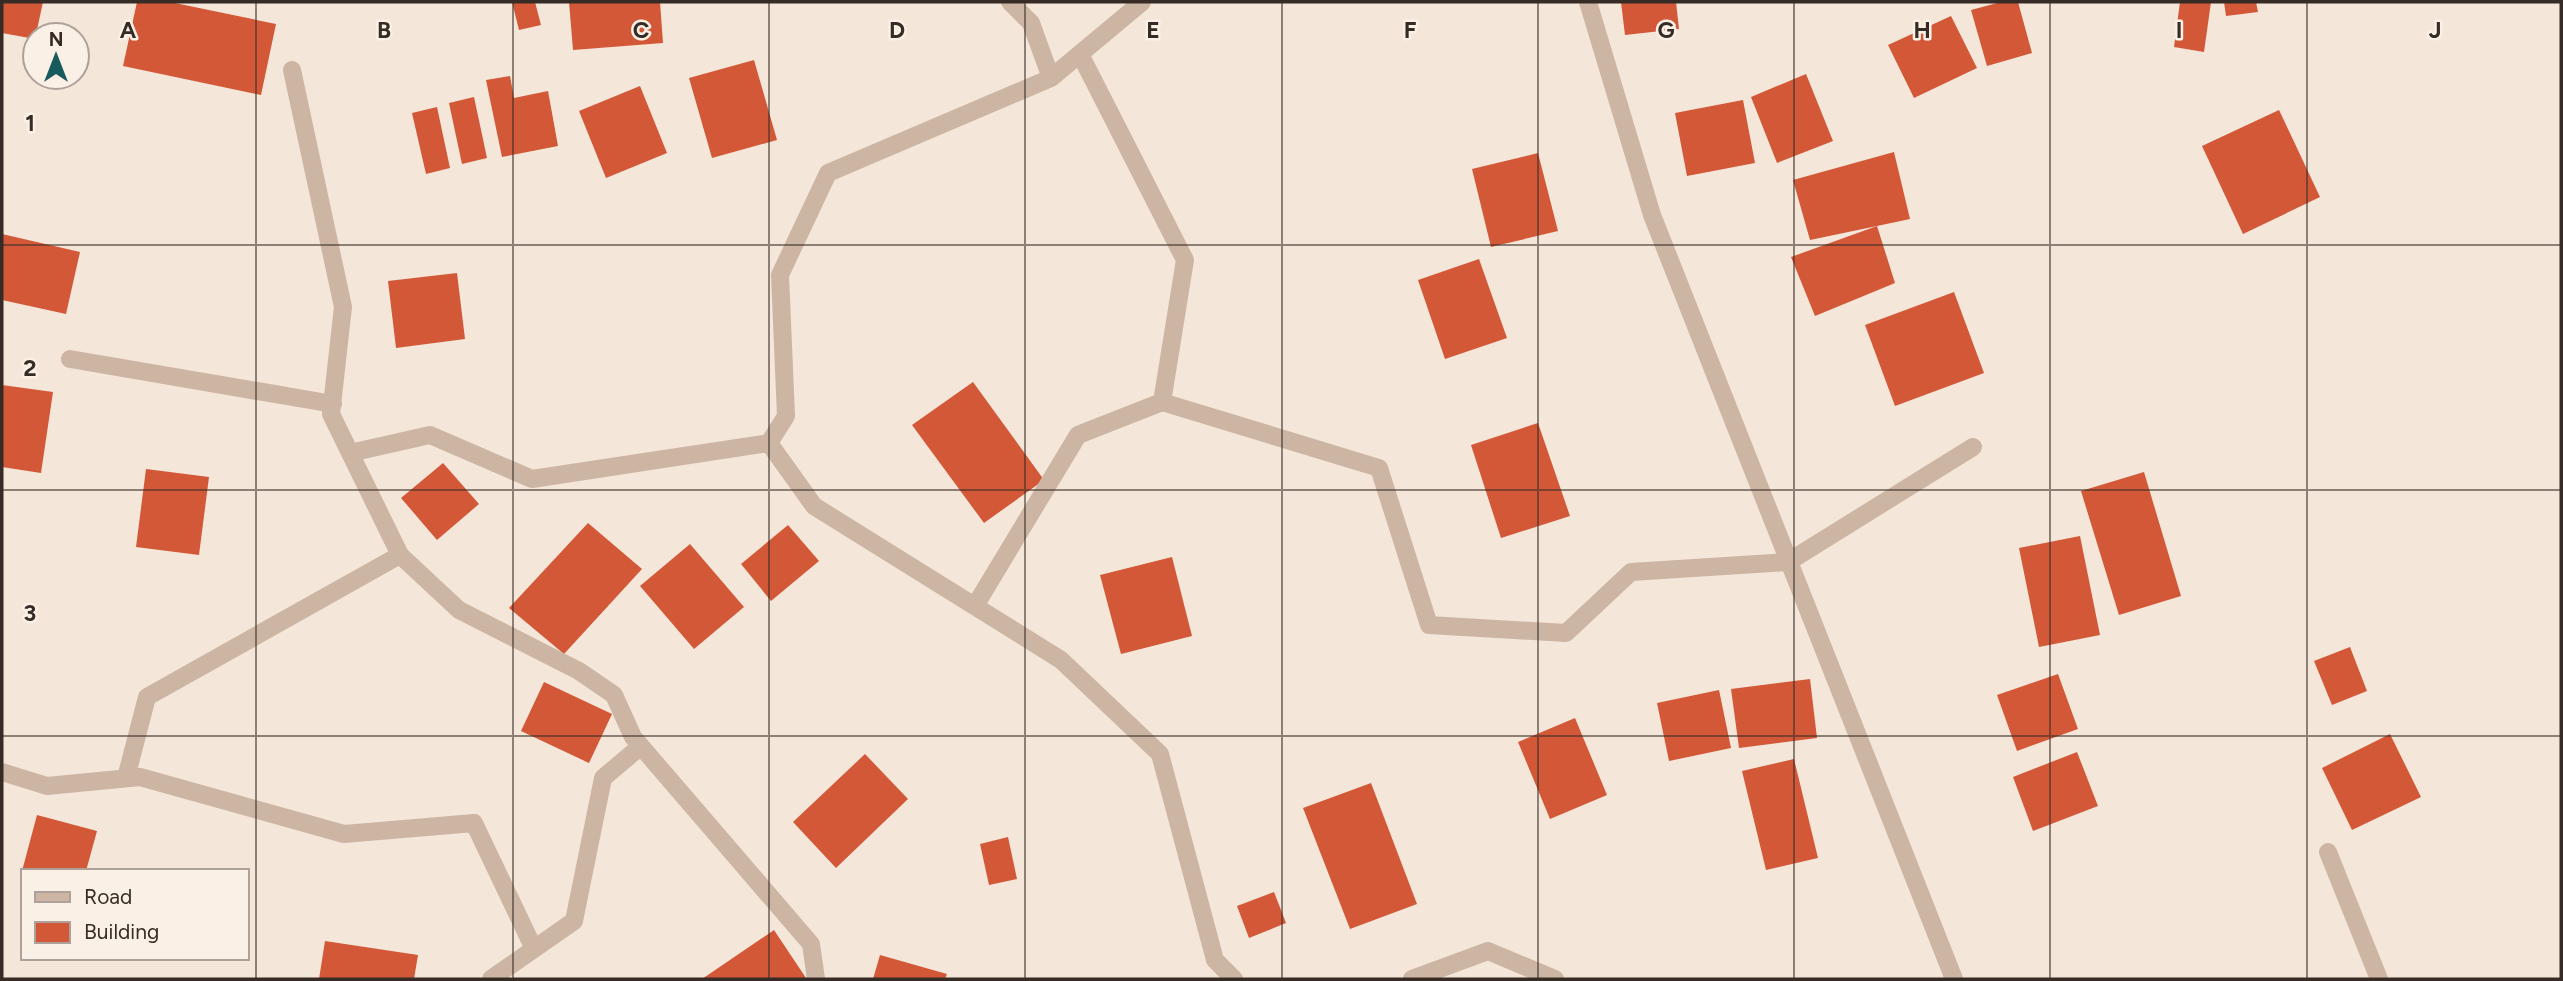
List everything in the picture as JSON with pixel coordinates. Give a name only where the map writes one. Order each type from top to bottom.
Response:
[{"type":"street","points":[[1010,2],[1031,23],[1051,78]]},
{"type":"street","points":[[350,453],[430,435],[533,479],[769,443],[786,416],[780,275],[828,173],[1051,78],[1142,2]]},
{"type":"street","points":[[1588,2],[1652,215],[1954,979]]},
{"type":"street","points":[[1080,54],[1185,260],[1162,402]]},
{"type":"street","points":[[292,70],[343,307],[331,414],[400,555],[458,610],[579,671],[614,695],[633,737],[811,944],[816,979]]},
{"type":"street","points":[[70,359],[332,404]]},
{"type":"street","points":[[975,606],[1078,435],[1162,402],[1379,468],[1429,625],[1566,633],[1631,572],[1788,562],[1973,447]]},
{"type":"street","points":[[769,443],[814,506],[1061,660],[1160,754],[1215,960],[1234,979]]},
{"type":"street","points":[[126,778],[147,697],[400,555]]},
{"type":"street","points":[[491,979],[575,921],[603,778],[641,746]]},
{"type":"street","points":[[2,772],[47,786],[139,777],[344,834],[474,823],[534,949]]},
{"type":"street","points":[[2328,852],[2379,979]]},
{"type":"street","points":[[1412,979],[1488,951],[1555,979]]},
{"type":"building","points":[[2,2],[43,2],[39,21],[21,21],[21,36],[2,33]]},
{"type":"building","points":[[137,2],[170,2],[276,24],[261,95],[123,66]]},
{"type":"building","points":[[512,2],[535,2],[541,25],[519,30]]},
{"type":"building","points":[[569,2],[660,2],[663,43],[573,50]]},
{"type":"building","points":[[1621,2],[1676,2],[1679,29],[1625,35]]},
{"type":"building","points":[[2001,2],[2018,2],[2032,53],[1987,66],[1971,10]]},
{"type":"building","points":[[2180,2],[2211,2],[2204,52],[2174,47]]},
{"type":"building","points":[[2224,2],[2256,2],[2258,12],[2226,16]]},
{"type":"building","points":[[1951,16],[1977,68],[1914,98],[1888,45]]},
{"type":"building","points":[[754,60],[777,140],[712,158],[689,78]]},
{"type":"building","points":[[1806,74],[1833,141],[1777,163],[1751,97]]},
{"type":"building","points":[[510,76],[514,98],[548,91],[558,146],[502,157],[486,80]]},
{"type":"building","points":[[640,86],[667,153],[606,178],[579,111]]},
{"type":"building","points":[[474,97],[487,158],[462,164],[449,103]]},
{"type":"building","points":[[1743,100],[1755,163],[1687,176],[1675,113]]},
{"type":"building","points":[[437,107],[450,168],[426,174],[412,113]]},
{"type":"building","points":[[2279,110],[2320,197],[2243,234],[2202,146]]},
{"type":"building","points":[[1894,152],[1910,219],[1810,240],[1793,180]]},
{"type":"building","points":[[1538,153],[1558,231],[1491,247],[1472,169]]},
{"type":"building","points":[[1877,226],[1895,283],[1815,316],[1791,257]]},
{"type":"building","points":[[2,234],[80,252],[66,314],[2,300]]},
{"type":"building","points":[[1479,259],[1507,338],[1445,359],[1418,280]]},
{"type":"building","points":[[457,273],[465,339],[396,348],[388,281]]},
{"type":"building","points":[[1954,292],[1984,373],[1895,406],[1865,325]]},
{"type":"building","points":[[973,382],[1044,480],[984,523],[912,425]]},
{"type":"building","points":[[2,385],[53,392],[41,473],[2,467]]},
{"type":"building","points":[[1538,423],[1570,516],[1501,538],[1471,445]]},
{"type":"building","points":[[443,463],[479,504],[437,540],[401,498]]},
{"type":"building","points":[[146,469],[209,477],[199,555],[136,547]]},
{"type":"building","points":[[2144,472],[2181,596],[2119,615],[2081,491]]},
{"type":"building","points":[[588,523],[642,569],[564,654],[509,608]]},
{"type":"building","points":[[788,525],[819,561],[771,601],[741,564]]},
{"type":"building","points":[[2080,536],[2100,635],[2039,647],[2019,548]]},
{"type":"building","points":[[690,544],[744,607],[694,649],[640,586]]},
{"type":"building","points":[[1172,557],[1192,636],[1121,654],[1100,575]]},
{"type":"building","points":[[2350,647],[2367,691],[2332,705],[2314,661]]},
{"type":"building","points":[[2058,674],[2078,729],[2017,751],[1997,695]]},
{"type":"building","points":[[1810,679],[1817,738],[1739,748],[1731,689]]},
{"type":"building","points":[[544,682],[612,714],[589,763],[521,731]]},
{"type":"building","points":[[1719,690],[1731,748],[1669,761],[1657,703]]},
{"type":"building","points":[[1575,718],[1607,795],[1550,819],[1518,742]]},
{"type":"building","points":[[2390,734],[2421,797],[2352,830],[2322,768]]},
{"type":"building","points":[[2077,752],[2098,806],[2033,831],[2013,777]]},
{"type":"building","points":[[865,754],[908,799],[836,868],[793,822]]},
{"type":"building","points":[[1794,759],[1818,858],[1766,870],[1742,771]]},
{"type":"building","points":[[1371,783],[1417,904],[1350,929],[1303,808]]},
{"type":"building","points":[[37,815],[97,831],[87,869],[23,869]]},
{"type":"building","points":[[1008,837],[1017,879],[989,885],[980,844]]},
{"type":"building","points":[[1274,892],[1286,923],[1249,938],[1237,906]]},
{"type":"building","points":[[774,930],[806,978],[702,979]]},
{"type":"building","points":[[325,941],[418,955],[414,979],[319,979]]},
{"type":"building","points":[[880,955],[947,974],[945,979],[873,979]]}]
